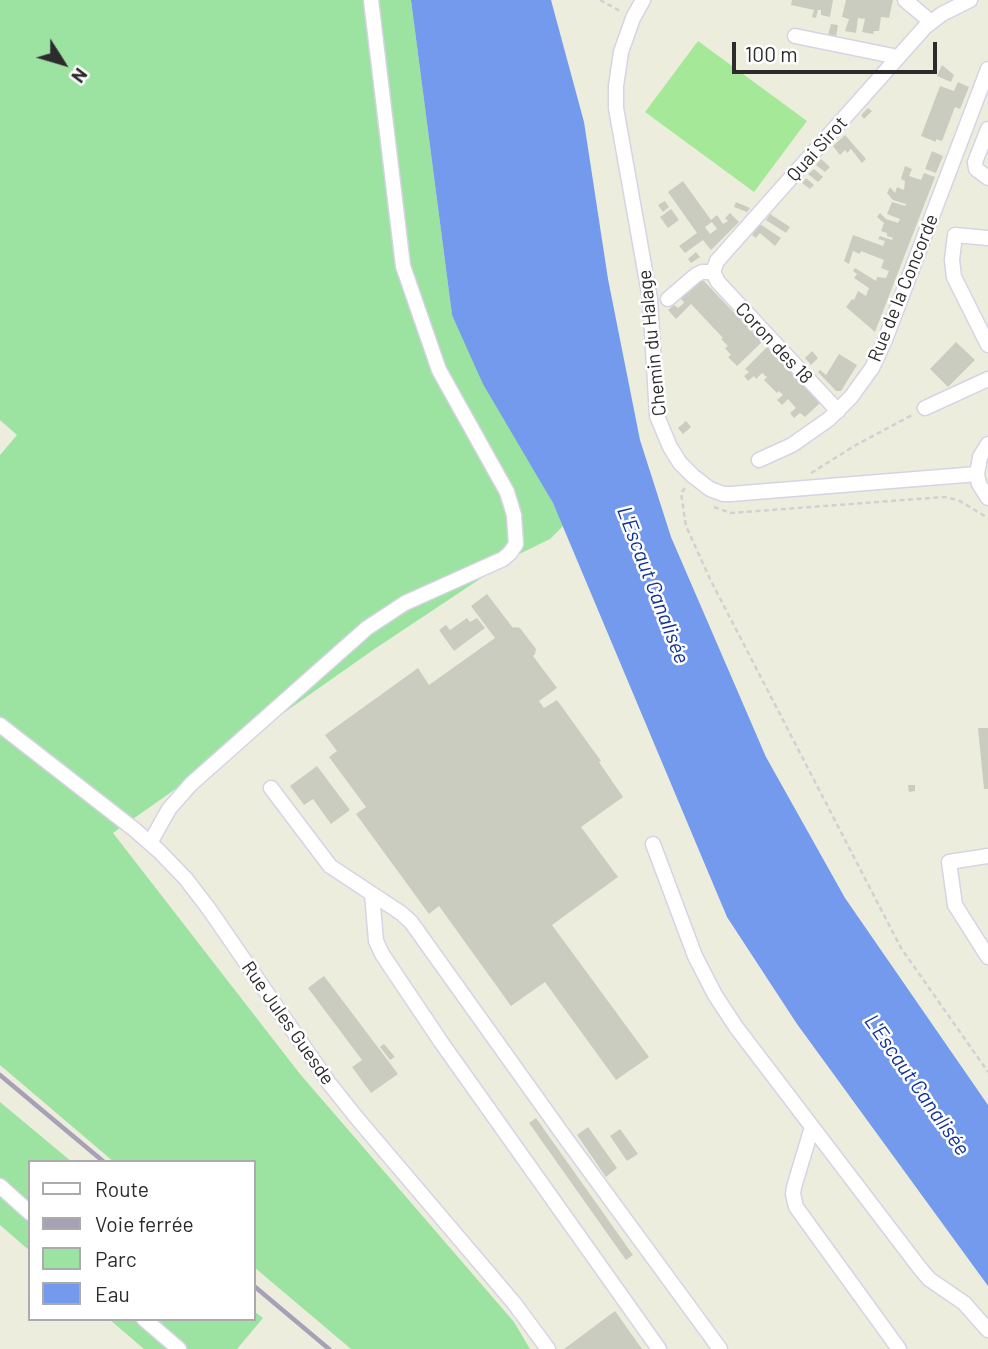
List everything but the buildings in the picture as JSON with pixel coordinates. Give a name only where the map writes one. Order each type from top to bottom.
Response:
[{"type":"street","points":[[150,843],[169,809],[191,784],[367,628],[405,603],[503,559],[516,544],[514,514],[507,492],[439,370],[402,266],[371,0]]},
{"type":"street","name":"Chemin du Halage","points":[[643,0],[625,39],[619,63],[616,108],[650,299],[657,416],[680,463],[692,476],[723,494],[977,474]]},
{"type":"street","points":[[905,0],[930,22]]},
{"type":"street","name":"Quai Sirot","points":[[713,272],[717,261],[930,22],[970,0]]},
{"type":"street","points":[[795,36],[898,57]]},
{"type":"street","name":"Rue de la Concorde","points":[[759,460],[800,441],[838,411],[866,378],[881,349],[988,69]]},
{"type":"street","points":[[988,129],[975,166],[988,178]]},
{"type":"street","points":[[988,238],[955,235],[952,260],[954,277],[988,345]]},
{"type":"street","points":[[668,299],[696,275],[713,272]]},
{"type":"street","name":"Coron des 18","points":[[713,272],[718,282],[838,411]]},
{"type":"street","points":[[925,408],[988,379]]},
{"type":"street","points":[[988,444],[980,457],[977,474],[988,498]]},
{"type":"street","name":"Rue Jules Guesde","points":[[0,725],[150,843],[177,869],[201,898],[341,1098],[514,1303],[548,1349]]},
{"type":"street","points":[[271,788],[325,862],[411,922],[720,1349]]},
{"type":"street","points":[[653,844],[704,975],[736,1027],[924,1274],[964,1303],[988,1330]]},
{"type":"street","points":[[988,856],[949,862],[955,905],[988,957]]},
{"type":"street","points":[[372,894],[376,942],[382,954],[441,1042],[659,1349]]},
{"type":"street","points":[[812,1127],[794,1187],[796,1207],[899,1349]]},
{"type":"street","points":[[0,1186],[28,1211]]},
{"type":"street","points":[[146,1321],[179,1349]]},
{"type":"path","points":[[600,0],[633,18]]},
{"type":"path","points":[[811,473],[925,408]]},
{"type":"path","points":[[692,476],[681,493],[686,526],[711,581],[901,948],[988,1072]]},
{"type":"path","points":[[709,503],[731,513],[944,497],[958,500],[988,518]]},
{"type":"green space","points":[[0,0],[411,0],[452,315],[563,526],[550,539],[513,557],[373,650],[113,833],[300,1074],[514,1322],[530,1349],[351,1349],[256,1269],[256,1160],[112,1160],[0,1065],[0,455],[17,435],[0,420]]},
{"type":"green space","points":[[698,41],[807,121],[754,192],[645,112]]},
{"type":"green space","points":[[0,1102],[70,1160],[28,1160],[28,1249],[0,1225]]},
{"type":"green space","points":[[256,1313],[263,1318],[237,1349],[144,1349],[111,1321],[256,1321]]},
{"type":"water","name":"L'Escaut Canalisée","points":[[411,0],[551,0],[584,122],[608,279],[640,440],[671,537],[766,757],[845,898],[988,1105],[988,1286],[797,1024],[727,917],[553,503],[483,384],[452,315]]},
{"type":"railway","points":[[0,1075],[102,1160]]},
{"type":"railway","points":[[256,1288],[329,1349]]}]
